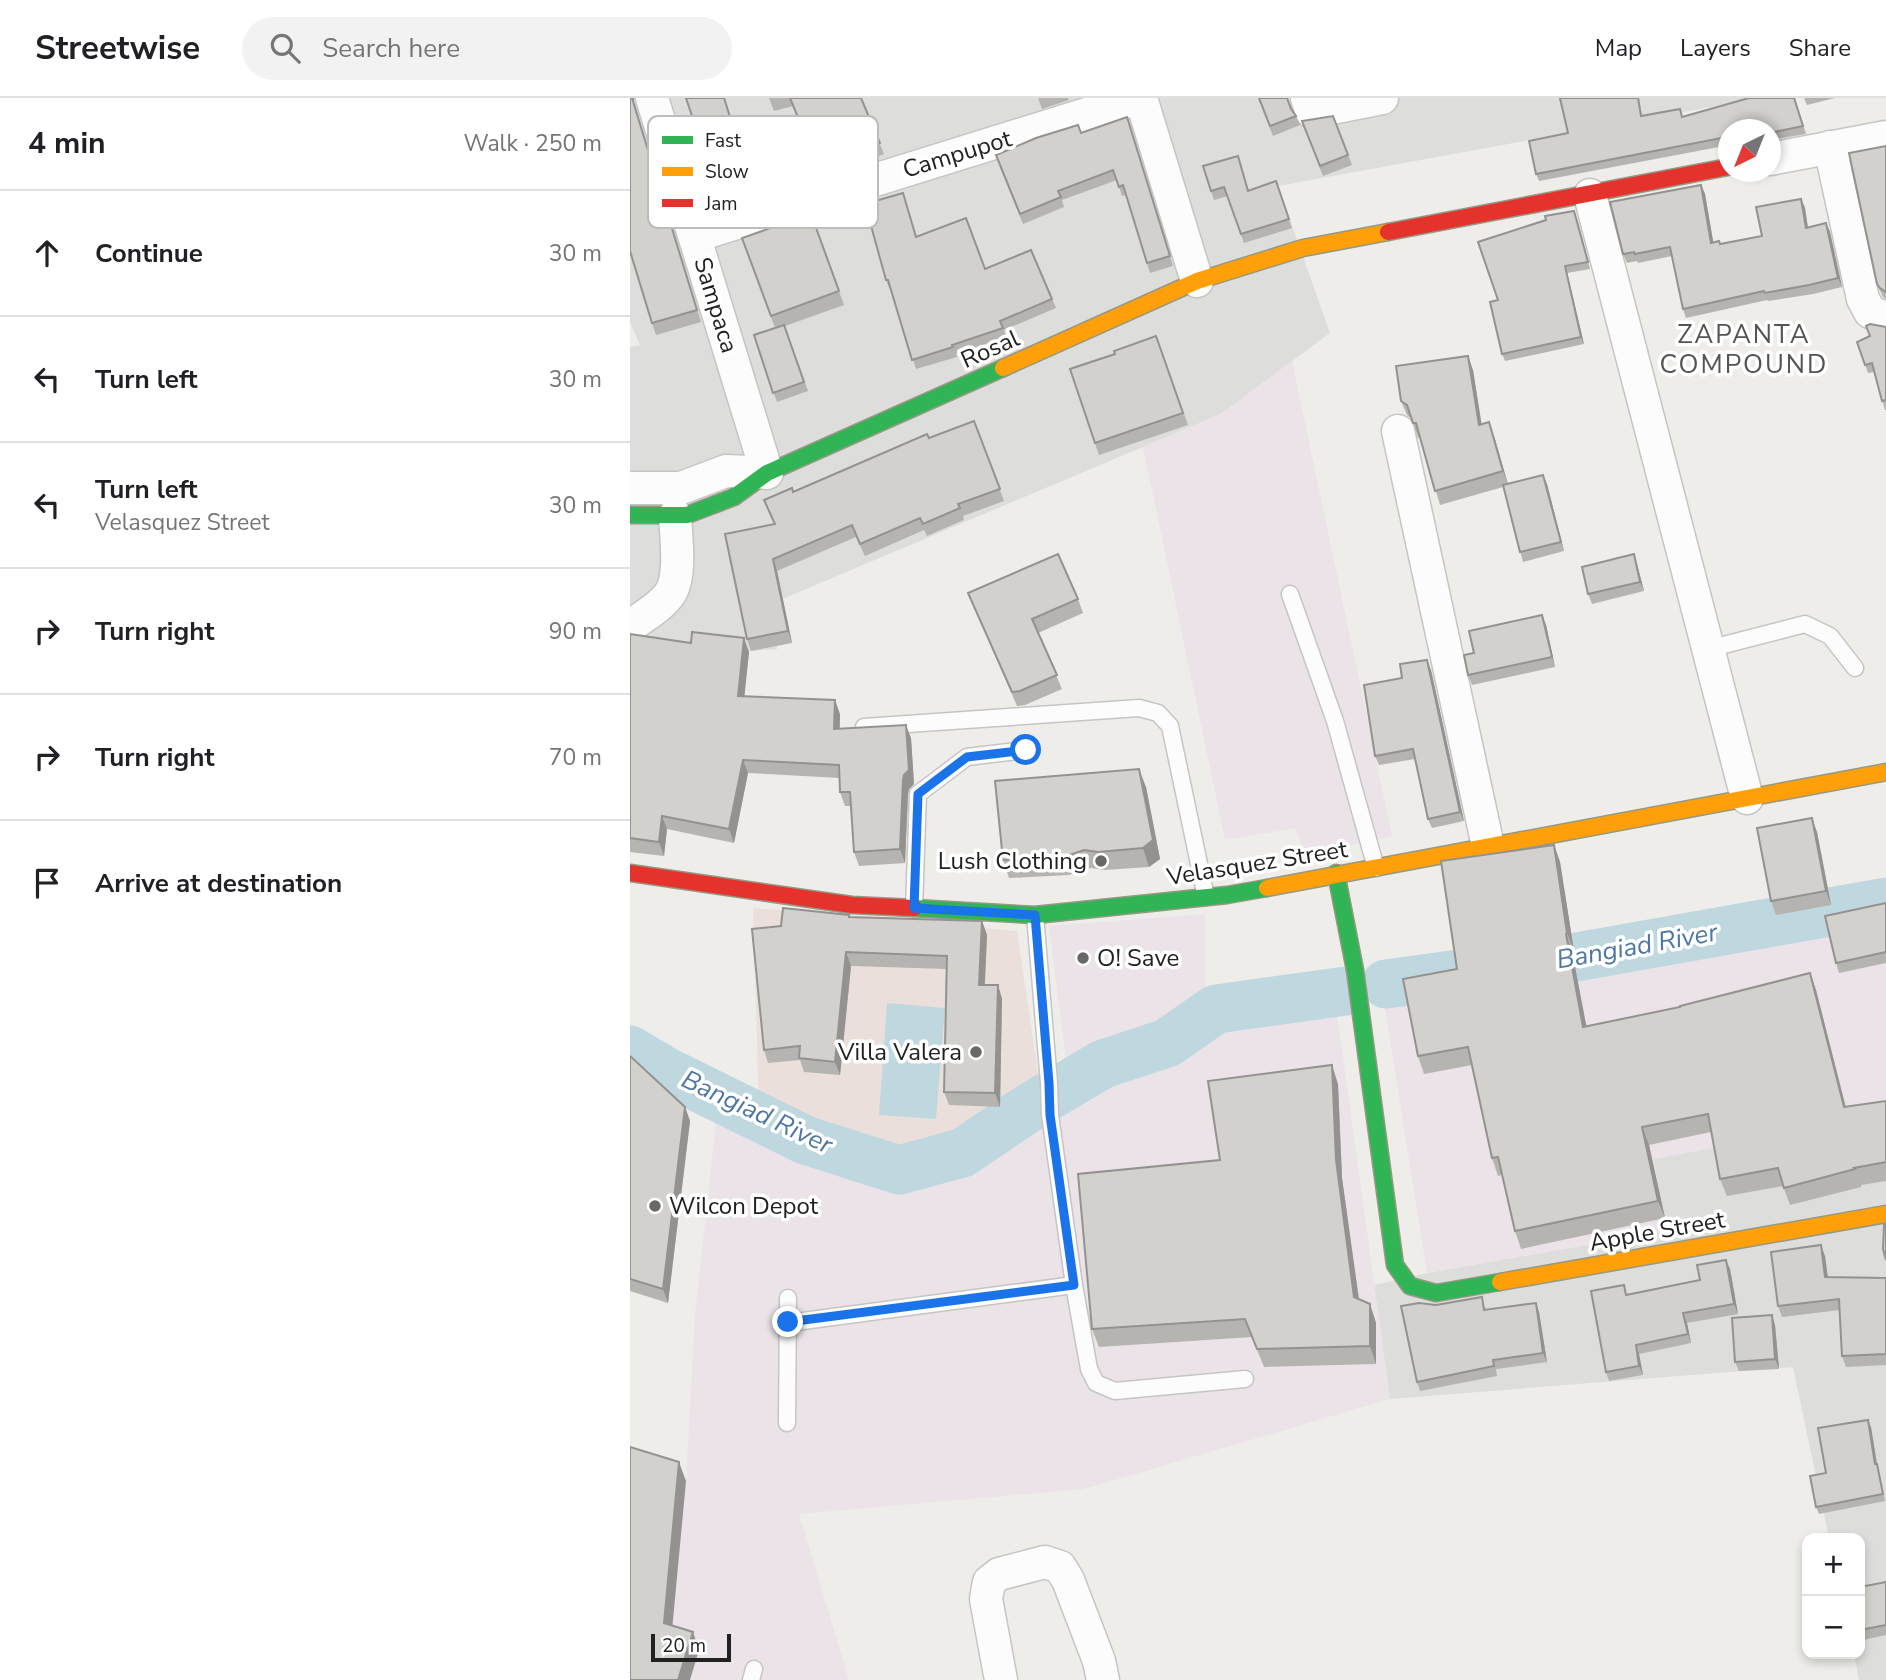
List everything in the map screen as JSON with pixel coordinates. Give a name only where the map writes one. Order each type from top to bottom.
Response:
[{"type":"street","name":"Sampaca","points":[[652,98],[658,116]]},
{"type":"street","name":"Campupot","points":[[878,179],[1139,98]]},
{"type":"street","points":[[1139,98],[1197,281]]},
{"type":"street","points":[[1307,98],[1312,112],[1382,98]]},
{"type":"street","points":[[1781,157],[1886,137]]},
{"type":"street","points":[[1830,147],[1863,299],[1870,312],[1886,318]]},
{"type":"street","name":"Rosal","points":[[630,515],[687,515],[734,497],[767,473],[1197,281],[1232,269],[1303,248],[1718,169]]},
{"type":"street","points":[[1590,195],[1747,798]]},
{"type":"street","name":"Sampaca","points":[[693,228],[767,473]]},
{"type":"street","name":"Campupot","points":[[695,236],[721,228]]},
{"type":"street","points":[[1398,431],[1488,846]]},
{"type":"street","points":[[630,488],[681,488],[726,471],[767,473]]},
{"type":"street","points":[[630,626],[670,594],[677,579],[675,515]]},
{"type":"street","name":"Velasquez Street","points":[[630,873],[852,905],[1035,915],[1227,895],[1886,772]]},
{"type":"street","name":"Apple Street","points":[[1336,873],[1355,970],[1395,1265],[1410,1286],[1436,1293],[1886,1214]]},
{"type":"street","points":[[1001,1680],[986,1599],[989,1582],[999,1574],[1045,1562],[1060,1567],[1068,1580],[1103,1680]]},
{"type":"lane","points":[[1290,594],[1335,721],[1376,868]]},
{"type":"lane","points":[[1708,649],[1805,624],[1830,636],[1855,668]]},
{"type":"lane","points":[[864,726],[1139,708],[1158,713],[1170,726],[1206,897]]},
{"type":"lane","points":[[914,908],[918,794],[967,757],[1026,750]]},
{"type":"lane","points":[[1035,915],[1050,1115],[1089,1369],[1096,1383],[1115,1391],[1245,1379]]},
{"type":"lane","points":[[788,1322],[1074,1285]]},
{"type":"lane","points":[[787,1423],[788,1298]]},
{"type":"shaded area","points":[[630,98],[1745,98],[1738,102],[1278,186],[1330,333],[1221,414],[780,600],[777,649],[630,660],[630,347],[640,345],[630,322]]},
{"type":"shaded area","points":[[1292,361],[1392,836],[1304,855],[1296,828],[1225,840],[1143,447],[1221,414]]},
{"type":"shaded area","points":[[753,908],[1017,931],[1041,1092],[945,1151],[895,1161],[811,1136],[759,1111]]},
{"type":"shaded area","points":[[1886,912],[1886,1116],[1654,1159],[1665,1231],[1427,1273],[1383,996]]},
{"type":"shaded area","points":[[1205,914],[1205,1006],[1157,1038],[1102,1054],[1068,1075],[1049,926]]},
{"type":"shaded area","points":[[1336,1006],[1390,1399],[1084,1489],[799,1514],[849,1680],[630,1680],[630,1463],[686,1480],[695,1314],[716,1123],[752,1128],[815,1157],[885,1182],[951,1170],[1007,1133],[1112,1073],[1181,1052],[1219,1023]]},
{"type":"shaded area","points":[[1886,1116],[1886,1680],[1859,1680],[1855,1659],[1865,1659],[1865,1533],[1828,1533],[1793,1367],[1390,1399],[1374,1285],[1427,1273],[1665,1231],[1653,1159]]},
{"type":"water","points":[[887,1003],[945,1008],[936,1119],[879,1115]]},
{"type":"building","points":[[632,98],[648,150],[648,228],[672,228],[697,310],[652,323],[630,251]]},
{"type":"building","points":[[686,98],[724,98],[730,116],[692,116]]},
{"type":"building","points":[[790,98],[861,98],[869,116],[797,116]]},
{"type":"building","points":[[1259,98],[1287,98],[1296,116],[1270,126]]},
{"type":"building","points":[[1560,98],[1638,98],[1641,116],[1680,109],[1682,117],[1749,98],[1794,98],[1803,126],[1781,131],[1781,119],[1718,119],[1718,139],[1536,174],[1529,141],[1568,133]]},
{"type":"building","points":[[1333,116],[1348,155],[1320,166],[1302,121]]},
{"type":"building","points":[[1127,117],[1170,256],[1147,263],[1123,185],[1119,187],[1113,170],[1058,191],[1061,197],[1020,214],[996,155],[1036,138],[1078,125],[1081,133]]},
{"type":"building","points":[[1886,146],[1886,292],[1877,284],[1849,153]]},
{"type":"building","points":[[1238,156],[1248,191],[1276,181],[1289,219],[1241,234],[1224,187],[1211,191],[1203,166]]},
{"type":"building","points":[[1701,185],[1711,243],[1719,241],[1720,244],[1762,236],[1756,207],[1801,199],[1806,228],[1826,223],[1838,278],[1683,309],[1670,247],[1623,254],[1610,202]]},
{"type":"building","points":[[903,193],[916,237],[966,218],[985,269],[1031,250],[1052,299],[1000,321],[1003,328],[912,360],[872,228],[878,228],[878,200]]},
{"type":"building","points":[[1574,211],[1588,262],[1565,266],[1581,337],[1502,354],[1490,302],[1498,300],[1478,242],[1546,220],[1545,216]]},
{"type":"building","points":[[771,228],[816,228],[839,291],[771,316],[742,238]]},
{"type":"building","points":[[1870,324],[1886,327],[1886,400],[1882,401],[1872,363],[1865,365],[1857,342],[1870,336],[1866,326]]},
{"type":"building","points":[[784,325],[804,382],[773,393],[754,335]]},
{"type":"building","points":[[1156,336],[1183,413],[1095,443],[1070,369],[1115,354],[1114,351]]},
{"type":"building","points":[[1468,356],[1479,425],[1489,422],[1503,471],[1435,491],[1416,423],[1413,423],[1407,405],[1401,401],[1396,366]]},
{"type":"building","points":[[974,421],[1000,489],[958,504],[960,508],[923,524],[920,518],[860,544],[852,525],[773,559],[788,631],[747,639],[725,534],[775,524],[764,500],[792,488],[793,492],[927,434],[929,438]]},
{"type":"building","points":[[1543,475],[1561,542],[1520,552],[1503,485]]},
{"type":"building","points":[[1058,554],[1078,599],[1032,619],[1057,675],[1012,692],[968,593]]},
{"type":"building","points":[[1634,554],[1640,582],[1588,594],[1582,567]]},
{"type":"building","points":[[1542,615],[1552,657],[1468,675],[1464,655],[1474,653],[1469,631]]},
{"type":"building","points":[[692,632],[744,638],[738,696],[835,700],[834,729],[906,725],[909,770],[903,780],[900,849],[854,852],[850,792],[840,792],[839,765],[743,760],[729,829],[662,816],[659,842],[630,838],[630,634],[691,643]]},
{"type":"building","points":[[1427,660],[1460,812],[1428,819],[1413,749],[1375,756],[1364,685],[1402,678],[1400,664]]},
{"type":"building","points":[[1139,769],[1153,840],[1143,848],[1098,852],[1084,850],[1063,857],[1003,860],[995,781]]},
{"type":"building","points":[[1812,818],[1826,891],[1771,901],[1757,828]]},
{"type":"building","points":[[1554,845],[1566,934],[1583,1027],[1680,1007],[1810,973],[1844,1107],[1886,1101],[1886,1162],[1784,1188],[1778,1168],[1720,1179],[1708,1114],[1642,1127],[1658,1201],[1515,1231],[1498,1157],[1492,1158],[1468,1047],[1418,1056],[1403,979],[1457,969],[1441,861]]},
{"type":"building","points":[[1886,903],[1886,952],[1836,963],[1825,916]]},
{"type":"building","points":[[783,908],[849,917],[982,921],[979,985],[998,985],[995,1093],[944,1092],[947,956],[846,952],[835,1062],[799,1058],[800,1046],[764,1050],[752,929],[781,926]]},
{"type":"building","name":"Wilcon Depot","points":[[630,1056],[685,1107],[663,1289],[630,1279]]},
{"type":"building","points":[[1332,1065],[1336,1160],[1354,1297],[1370,1304],[1370,1346],[1257,1349],[1245,1319],[1092,1329],[1078,1174],[1220,1160],[1208,1081]]},
{"type":"building","points":[[1886,1224],[1886,1260],[1883,1249]]},
{"type":"building","points":[[1821,1245],[1825,1277],[1886,1278],[1886,1354],[1842,1356],[1839,1299],[1778,1306],[1771,1252]]},
{"type":"building","points":[[1726,1260],[1734,1304],[1683,1313],[1688,1334],[1636,1345],[1639,1366],[1606,1372],[1591,1291],[1624,1285],[1626,1295],[1700,1280],[1697,1265]]},
{"type":"building","points":[[1482,1297],[1484,1310],[1536,1303],[1543,1353],[1493,1360],[1494,1366],[1417,1382],[1401,1306],[1419,1303],[1436,1305]]},
{"type":"building","points":[[1772,1315],[1775,1359],[1735,1362],[1732,1318]]},
{"type":"building","points":[[1868,1420],[1883,1494],[1816,1507],[1810,1476],[1826,1473],[1818,1428]]},
{"type":"building","points":[[630,1447],[679,1462],[664,1623],[693,1632],[678,1680],[630,1680]]},
{"type":"building","points":[[1886,1582],[1886,1625],[1865,1629],[1865,1586]]},
{"type":"waterway","name":"Bangiad River","points":[[1386,984],[1554,961],[1886,902]]},
{"type":"waterway","name":"Bangiad River","points":[[630,1050],[667,1072],[805,1140],[899,1170],[962,1153],[1027,1109],[1103,1064],[1167,1043],[1216,1009],[1346,991]]},
{"type":"traffic: fast","points":[[630,515],[687,515],[734,497],[767,473],[1003,368]]},
{"type":"traffic: fast","points":[[1336,873],[1355,970],[1395,1265],[1410,1286],[1436,1293],[1500,1282]]},
{"type":"traffic: fast","points":[[914,908],[1035,915],[1227,895],[1267,888]]},
{"type":"traffic: slow","points":[[1003,368],[1197,281],[1303,248],[1388,232]]},
{"type":"traffic: slow","points":[[1267,888],[1886,772]]},
{"type":"traffic: slow","points":[[1500,1282],[1886,1214]]},
{"type":"traffic: jam","points":[[1388,232],[1718,169]]},
{"type":"traffic: jam","points":[[630,873],[852,905],[914,908]]},
{"type":"place","name":"Lush Clothing","points":[[1101,861]]},
{"type":"place","name":"O! Save","points":[[1083,958]]},
{"type":"place","name":"Villa Valera","points":[[976,1052]]},
{"type":"place","name":"Wilcon Depot","points":[[655,1206]]},
{"type":"district","name":"ZAPANTA COMPOUND","points":[[1744,349]]},
{"type":"route","points":[[788,1322],[1074,1285],[1050,1115],[1035,915],[914,908],[918,794],[967,757],[1026,750]]}]
